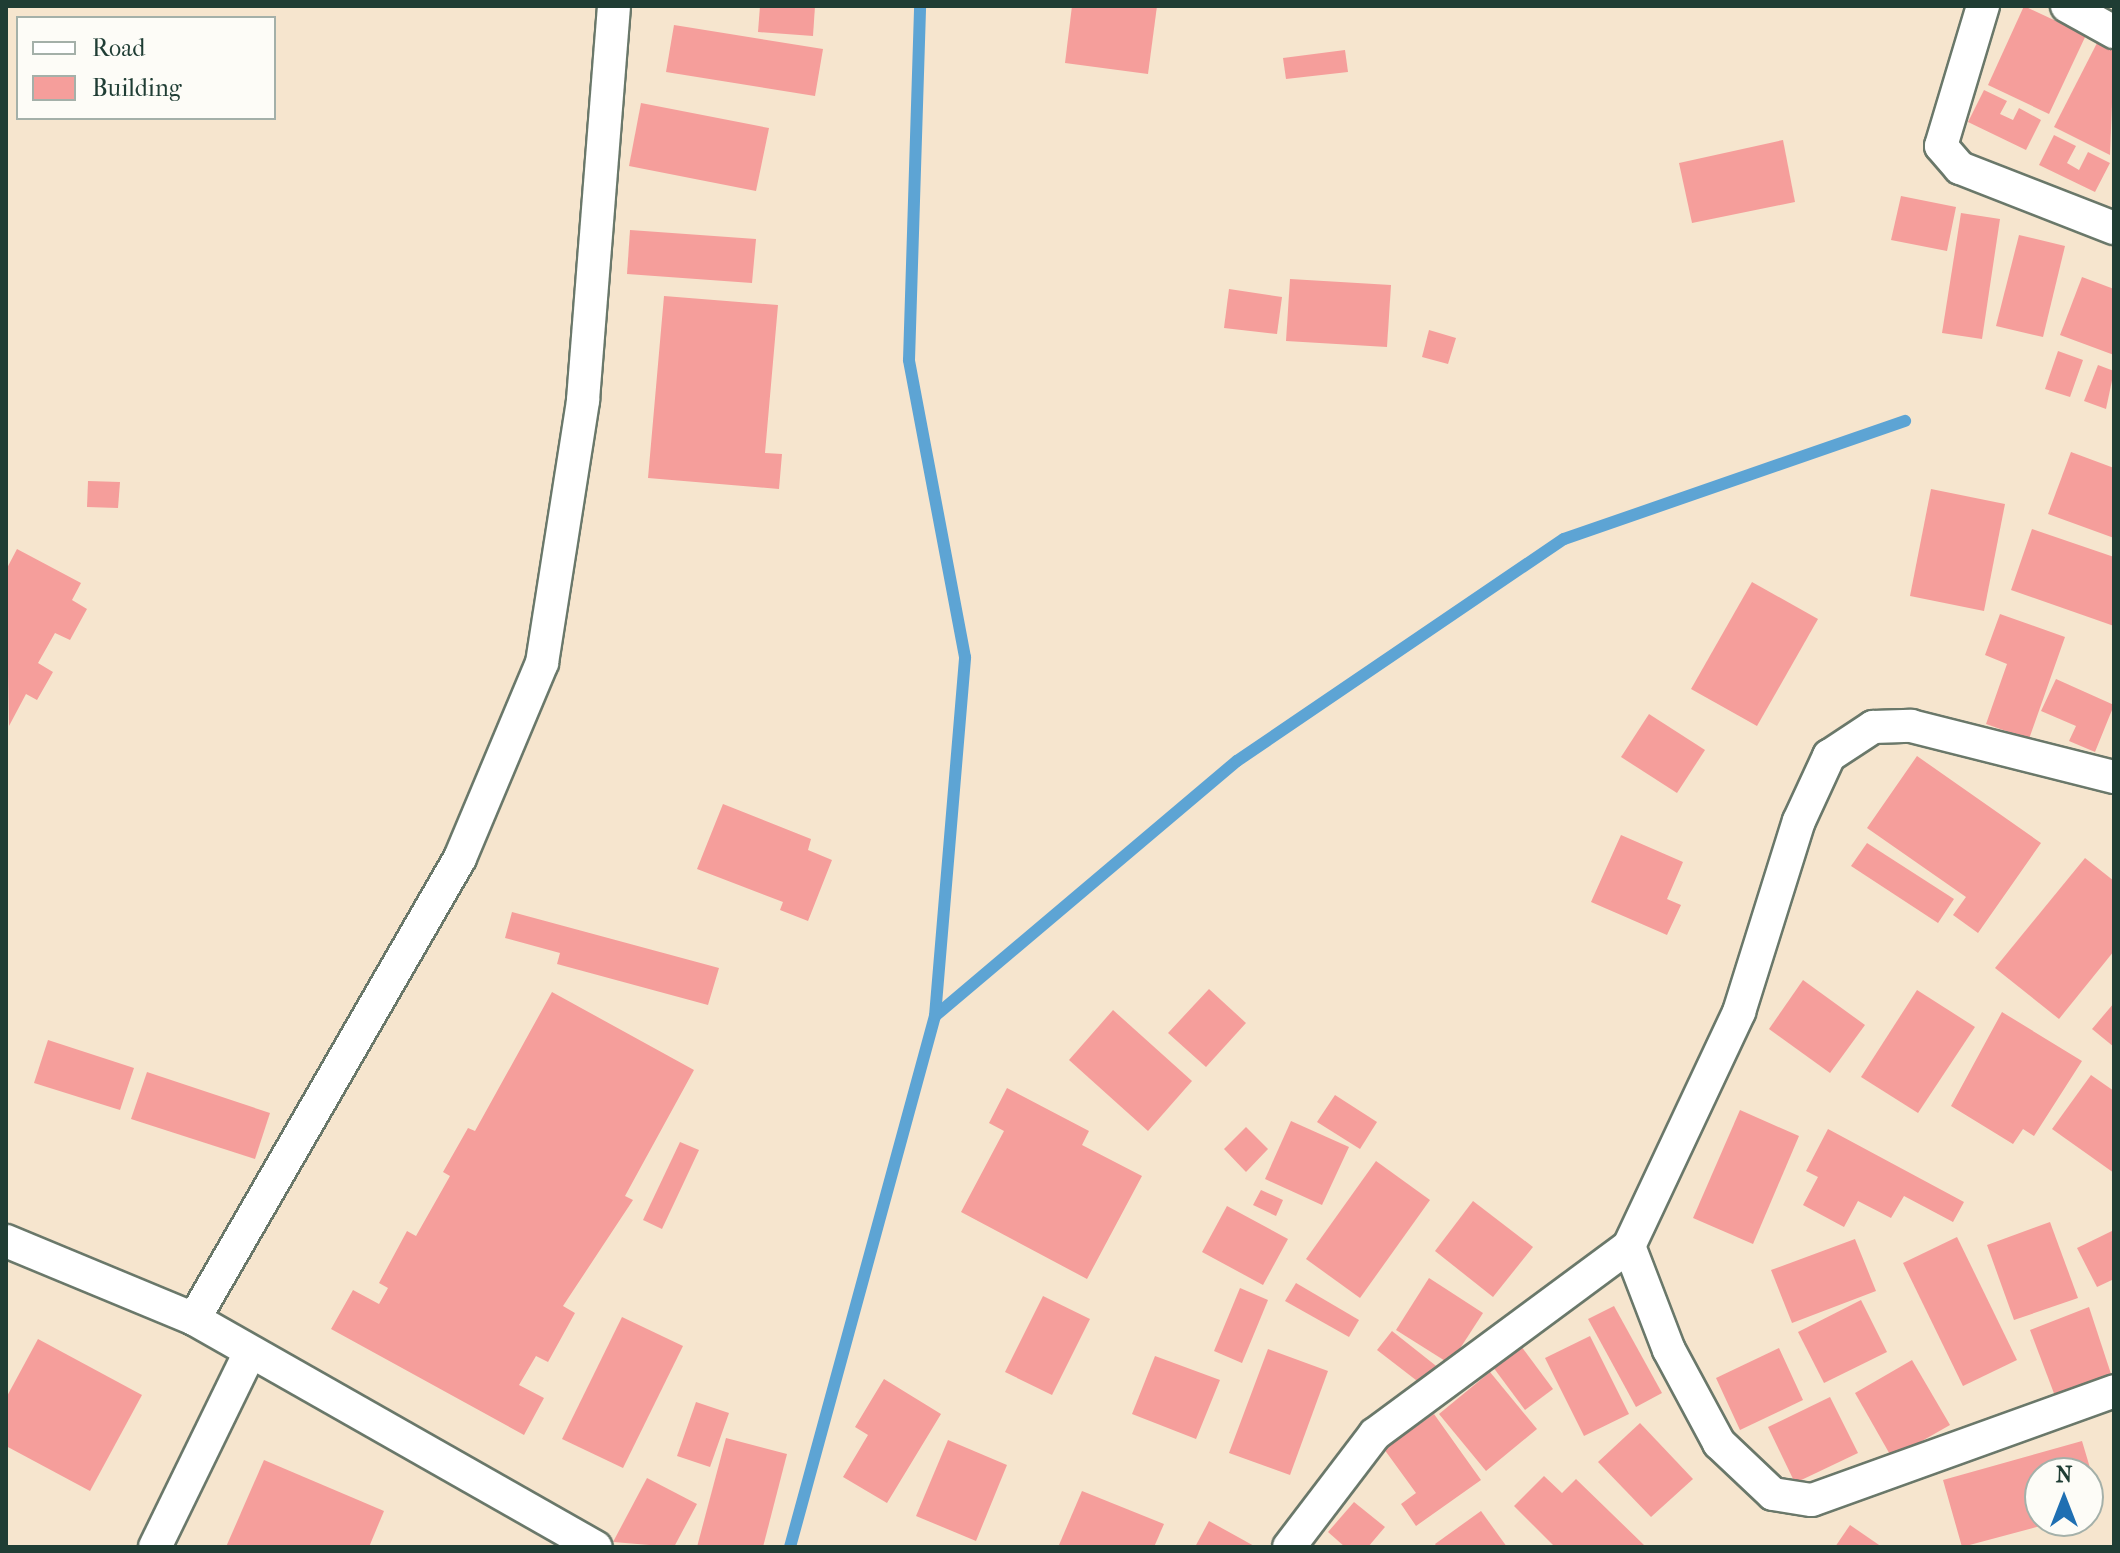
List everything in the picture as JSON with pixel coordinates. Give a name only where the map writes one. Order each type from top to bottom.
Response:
[{"type":"street","points":[[194,1319],[460,858],[542,663],[583,400],[614,6]]},
{"type":"street","points":[[1983,6],[1941,146],[1960,168],[2114,228]]},
{"type":"street","points":[[2067,6],[2114,32]]},
{"type":"street","points":[[1289,1547],[1375,1434],[1629,1246],[1739,1012],[1799,821],[1829,756],[1873,727],[1911,726],[2114,777]]},
{"type":"street","points":[[6,1241],[194,1319],[596,1547]]},
{"type":"street","points":[[1629,1246],[1669,1350],[1719,1443],[1773,1494],[1812,1500],[2114,1391]]},
{"type":"street","points":[[155,1547],[250,1352]]},
{"type":"building","points":[[760,6],[815,6],[813,36],[758,32]]},
{"type":"building","points":[[1072,6],[1157,6],[1148,74],[1065,63]]},
{"type":"building","points":[[2024,6],[2086,35],[2049,114],[1988,85]]},
{"type":"building","points":[[674,25],[823,49],[815,96],[666,72]]},
{"type":"building","points":[[2097,43],[2114,51],[2110,155],[2054,127]]},
{"type":"building","points":[[1345,50],[1348,72],[1286,79],[1283,58]]},
{"type":"building","points":[[1984,90],[2007,101],[2000,114],[2013,120],[2019,108],[2041,120],[2026,150],[1968,122]]},
{"type":"building","points":[[641,103],[769,128],[756,191],[629,166]]},
{"type":"building","points":[[2054,135],[2076,146],[2067,163],[2079,170],[2088,152],[2110,163],[2095,192],[2039,165]]},
{"type":"building","points":[[1783,140],[1795,202],[1692,223],[1679,163]]},
{"type":"building","points":[[1901,196],[1956,207],[1947,251],[1891,240]]},
{"type":"building","points":[[1961,213],[2000,219],[1982,339],[1942,333]]},
{"type":"building","points":[[630,230],[756,239],[752,283],[627,274]]},
{"type":"building","points":[[2019,235],[2065,246],[2043,337],[1996,326]]},
{"type":"building","points":[[2082,277],[2114,289],[2114,355],[2060,335]]},
{"type":"building","points":[[1290,279],[1391,285],[1387,347],[1286,341]]},
{"type":"building","points":[[1229,289],[1282,297],[1277,334],[1224,328]]},
{"type":"building","points":[[664,296],[778,305],[765,453],[782,454],[779,489],[648,478]]},
{"type":"building","points":[[1429,330],[1456,338],[1448,364],[1422,357]]},
{"type":"building","points":[[2058,351],[2083,360],[2070,397],[2045,389]]},
{"type":"building","points":[[2098,365],[2114,371],[2106,409],[2084,401]]},
{"type":"building","points":[[2071,452],[2114,468],[2114,538],[2048,514]]},
{"type":"building","points":[[88,481],[120,482],[118,508],[87,507]]},
{"type":"building","points":[[1931,489],[2005,504],[1984,611],[1910,596]]},
{"type":"building","points":[[2032,529],[2114,557],[2114,626],[2011,590]]},
{"type":"building","points":[[17,549],[81,583],[72,600],[87,609],[70,640],[55,633],[38,663],[53,672],[37,700],[26,694],[9,726],[6,570]]},
{"type":"building","points":[[1752,582],[1818,619],[1757,726],[1691,689]]},
{"type":"building","points":[[2000,614],[2065,637],[2029,739],[1986,724],[2007,664],[1985,655]]},
{"type":"building","points":[[2056,679],[2114,705],[2095,752],[2069,741],[2076,726],[2041,711]]},
{"type":"building","points":[[1649,714],[1705,750],[1677,793],[1621,757]]},
{"type":"building","points":[[1917,756],[2041,843],[1978,933],[1953,915],[1966,897],[1867,828]]},
{"type":"building","points":[[723,804],[811,839],[808,850],[832,860],[808,921],[780,910],[783,902],[697,869]]},
{"type":"building","points":[[1621,835],[1683,862],[1667,899],[1681,905],[1667,935],[1591,902]]},
{"type":"building","points":[[1867,843],[1954,899],[1938,923],[1851,866]]},
{"type":"building","points":[[2085,858],[2114,881],[2114,951],[2059,1019],[1995,968]]},
{"type":"building","points":[[512,912],[719,968],[708,1005],[557,964],[560,953],[505,938]]},
{"type":"building","points":[[1803,980],[1865,1025],[1830,1073],[1769,1029]]},
{"type":"building","points":[[1209,989],[1246,1023],[1206,1067],[1168,1033]]},
{"type":"building","points":[[1917,990],[1975,1027],[1918,1113],[1861,1077]]},
{"type":"building","points":[[552,992],[694,1070],[625,1196],[633,1200],[563,1306],[575,1313],[548,1362],[536,1356],[519,1385],[544,1398],[524,1435],[331,1329],[353,1290],[379,1304],[388,1288],[379,1283],[407,1231],[416,1236],[450,1176],[443,1172],[468,1128],[475,1131]]},
{"type":"building","points":[[2114,1003],[2114,1047],[2092,1029]]},
{"type":"building","points":[[1113,1010],[1192,1081],[1148,1131],[1069,1060]]},
{"type":"building","points":[[2002,1012],[2082,1061],[2034,1136],[2023,1129],[2013,1144],[1951,1106]]},
{"type":"building","points":[[48,1040],[134,1068],[120,1110],[34,1083]]},
{"type":"building","points":[[147,1072],[270,1113],[255,1159],[131,1119]]},
{"type":"building","points":[[2091,1075],[2114,1091],[2114,1173],[2052,1129]]},
{"type":"building","points":[[1007,1088],[1089,1131],[1082,1145],[1142,1176],[1087,1279],[961,1212],[1004,1131],[989,1123]]},
{"type":"building","points":[[1335,1095],[1377,1122],[1360,1149],[1317,1122]]},
{"type":"building","points":[[1740,1110],[1799,1136],[1753,1244],[1693,1218]]},
{"type":"building","points":[[1291,1121],[1349,1147],[1322,1205],[1265,1179]]},
{"type":"building","points":[[1246,1127],[1268,1149],[1246,1172],[1224,1149]]},
{"type":"building","points":[[1828,1129],[1964,1202],[1953,1222],[1904,1196],[1891,1218],[1858,1201],[1844,1227],[1803,1205],[1818,1177],[1806,1171]]},
{"type":"building","points":[[680,1142],[699,1150],[662,1229],[643,1220]]},
{"type":"building","points":[[1376,1161],[1430,1200],[1360,1298],[1306,1259]]},
{"type":"building","points":[[1261,1190],[1283,1200],[1276,1216],[1253,1205]]},
{"type":"building","points":[[1473,1201],[1533,1247],[1493,1297],[1435,1251]]},
{"type":"building","points":[[1227,1206],[1288,1239],[1263,1285],[1202,1252]]},
{"type":"building","points":[[2050,1222],[2078,1298],[2014,1320],[1987,1245]]},
{"type":"building","points":[[2114,1230],[2114,1279],[2097,1287],[2077,1248]]},
{"type":"building","points":[[1957,1237],[2017,1360],[1963,1386],[1903,1263]]},
{"type":"building","points":[[1855,1239],[1876,1291],[1792,1323],[1771,1270]]},
{"type":"building","points":[[1429,1278],[1483,1313],[1450,1364],[1396,1330]]},
{"type":"building","points":[[1296,1283],[1359,1320],[1349,1337],[1285,1301]]},
{"type":"building","points":[[1240,1288],[1268,1300],[1242,1363],[1214,1351]]},
{"type":"building","points":[[1043,1296],[1090,1319],[1052,1395],[1005,1372]]},
{"type":"building","points":[[1861,1300],[1887,1352],[1824,1383],[1798,1332]]},
{"type":"building","points":[[1614,1306],[1662,1393],[1636,1407],[1588,1319]]},
{"type":"building","points":[[2089,1307],[2114,1383],[2058,1404],[2030,1330]]},
{"type":"building","points":[[622,1317],[683,1346],[623,1468],[562,1439]]},
{"type":"building","points":[[1392,1331],[1440,1369],[1425,1387],[1377,1350]]},
{"type":"building","points":[[1590,1336],[1629,1414],[1584,1436],[1545,1358]]},
{"type":"building","points":[[38,1339],[142,1395],[90,1491],[6,1446],[6,1398]]},
{"type":"building","points":[[1521,1346],[1553,1389],[1525,1410],[1493,1367]]},
{"type":"building","points":[[1779,1348],[1803,1400],[1740,1430],[1716,1378]]},
{"type":"building","points":[[1268,1349],[1328,1371],[1290,1475],[1229,1453]]},
{"type":"building","points":[[1155,1356],[1220,1380],[1196,1439],[1132,1414]]},
{"type":"building","points":[[1912,1360],[1950,1425],[1892,1458],[1855,1393]]},
{"type":"building","points":[[1490,1372],[1537,1429],[1486,1471],[1439,1414]]},
{"type":"building","points":[[884,1379],[941,1414],[887,1503],[843,1477],[868,1435],[855,1427]]},
{"type":"building","points":[[1830,1397],[1858,1453],[1795,1483],[1768,1427]]},
{"type":"building","points":[[696,1402],[729,1413],[710,1467],[677,1456]]},
{"type":"building","points":[[1434,1414],[1481,1480],[1416,1526],[1401,1504],[1416,1493],[1384,1449]]},
{"type":"building","points":[[1640,1423],[1693,1479],[1651,1517],[1598,1462]]},
{"type":"building","points":[[726,1438],[787,1454],[763,1547],[697,1547]]},
{"type":"building","points":[[948,1440],[1007,1465],[976,1541],[916,1516]]},
{"type":"building","points":[[2082,1441],[2087,1457],[2025,1457]]},
{"type":"building","points":[[2024,1457],[2024,1530],[1962,1547],[1943,1480]]},
{"type":"building","points":[[264,1460],[384,1511],[369,1547],[226,1547]]},
{"type":"building","points":[[1544,1476],[1562,1493],[1576,1479],[1644,1545],[1555,1547],[1514,1506]]},
{"type":"building","points":[[647,1478],[697,1504],[674,1547],[613,1542]]},
{"type":"building","points":[[1082,1491],[1164,1524],[1154,1547],[1059,1545]]},
{"type":"building","points":[[1354,1502],[1385,1527],[1368,1547],[1345,1547],[1328,1532]]},
{"type":"building","points":[[1481,1511],[1507,1547],[1437,1547],[1435,1544]]},
{"type":"building","points":[[1209,1521],[1256,1547],[1195,1547]]},
{"type":"building","points":[[1850,1525],[1882,1547],[1835,1547]]},
{"type":"waterway","points":[[790,1547],[935,1016],[965,657],[909,360],[920,6]]},
{"type":"waterway","points":[[935,1016],[1237,761],[1564,539],[1905,421]]}]
